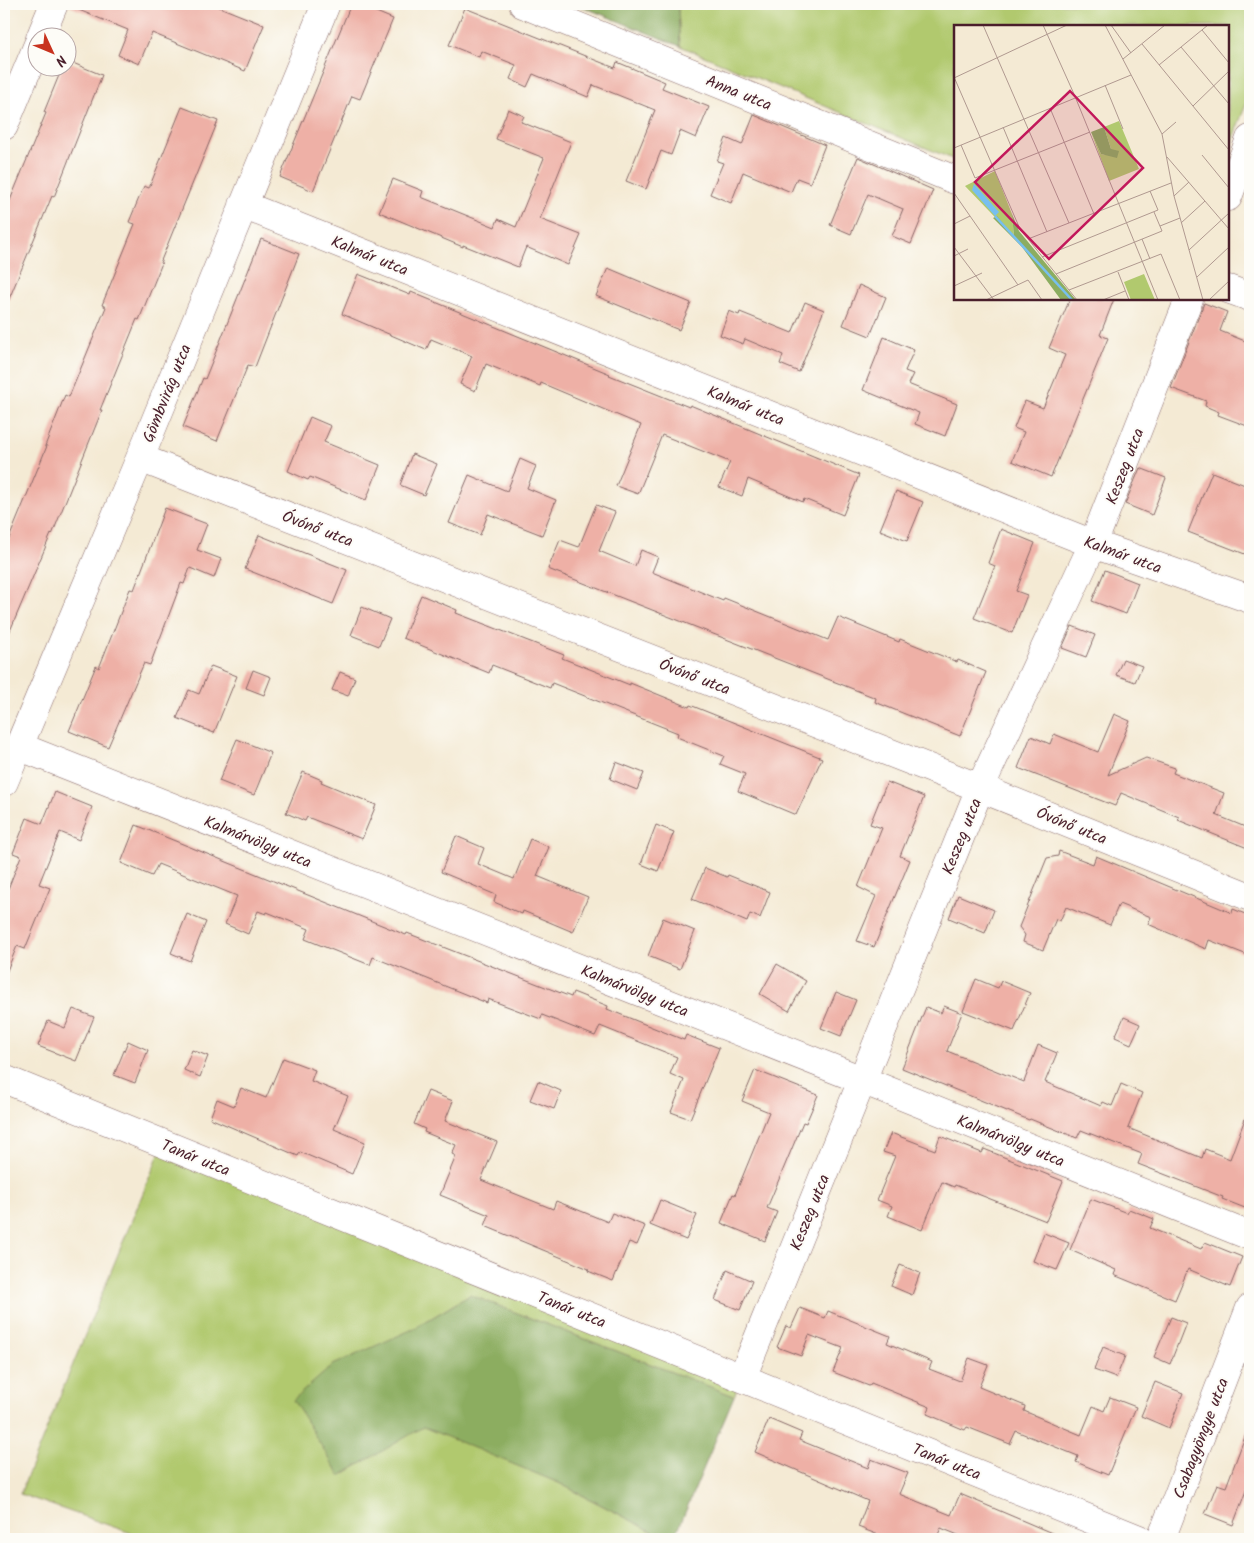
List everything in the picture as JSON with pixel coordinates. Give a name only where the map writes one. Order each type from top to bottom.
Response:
[{"type":"street","points":[[44,28],[54,4]]},
{"type":"street","name":"Gömbvirág utca","points":[[4,782],[140,458],[326,4]]},
{"type":"street","name":"Anna utca","points":[[523,4],[954,180]]},
{"type":"street","points":[[4,126],[28,68]]},
{"type":"street","points":[[1229,195],[1250,139]]},
{"type":"street","name":"Kalmár utca","points":[[244,205],[1093,544],[1250,600]]},
{"type":"street","points":[[1229,289],[1250,297]]},
{"type":"street","name":"Keszeg utca","points":[[742,1378],[980,788],[1093,544],[1189,300]]},
{"type":"street","name":"Óvónő utca","points":[[140,458],[980,788],[1250,897]]},
{"type":"street","name":"Kalmárvölgy utca","points":[[18,746],[862,1080],[1250,1236]]},
{"type":"street","name":"Tanár utca","points":[[4,1079],[1139,1539]]},
{"type":"street","name":"Csabagyöngye utca","points":[[1161,1539],[1250,1308]]},
{"type":"green space","points":[[576,4],[668,4],[678,8],[680,46]]},
{"type":"green space","points":[[668,4],[1250,4],[1250,94],[1229,148],[1229,25],[954,25],[954,160],[680,46],[678,8]]},
{"type":"green space","points":[[163,1144],[742,1378],[734,1396],[470,1295],[413,1329],[340,1476],[423,1426],[559,1483],[667,1539],[148,1539],[20,1494]]},
{"type":"green space","points":[[470,1295],[734,1396],[674,1539],[667,1539],[559,1483],[423,1427],[340,1476],[293,1400],[333,1365],[413,1329]]},
{"type":"building","points":[[69,4],[212,4],[264,25],[245,71],[152,33],[139,64],[118,55],[128,30],[69,6]]},
{"type":"building","points":[[351,4],[357,4],[393,19],[360,99],[352,96],[313,191],[280,177]]},
{"type":"building","points":[[465,8],[615,68],[617,62],[665,82],[662,88],[709,107],[696,138],[680,131],[671,155],[661,151],[646,189],[626,181],[655,110],[593,85],[588,97],[533,74],[527,87],[510,79],[516,65],[481,51],[479,57],[449,45]]},
{"type":"building","points":[[78,65],[102,75],[54,197],[52,196],[4,311],[4,215],[46,113],[44,112],[58,78],[78,78]]},
{"type":"building","points":[[182,107],[218,121],[160,263],[162,263],[139,320],[137,319],[100,410],[102,410],[52,535],[4,645],[4,539],[8,541],[47,446],[45,446],[65,395],[69,397],[106,307],[102,305],[135,224],[129,222],[144,186],[149,188]]},
{"type":"building","points":[[508,109],[524,116],[521,122],[571,142],[540,219],[581,235],[568,265],[526,247],[518,267],[463,245],[463,247],[379,212],[393,179],[423,191],[421,197],[495,227],[498,219],[516,227],[544,158],[496,139]]},
{"type":"building","points":[[754,115],[825,145],[810,183],[797,178],[791,192],[743,172],[731,203],[710,194],[723,163],[717,161],[726,138],[742,145]]},
{"type":"building","points":[[858,157],[933,190],[911,244],[892,236],[903,209],[868,194],[851,234],[830,225]]},
{"type":"building","points":[[261,239],[299,254],[255,367],[248,365],[217,441],[183,427],[203,378],[205,379]]},
{"type":"building","points":[[608,268],[691,303],[679,330],[596,296]]},
{"type":"building","points":[[358,274],[410,295],[411,292],[609,375],[689,407],[690,405],[859,475],[843,515],[804,499],[803,502],[748,479],[742,496],[719,487],[730,462],[662,435],[638,494],[616,486],[641,425],[541,383],[540,386],[486,364],[475,391],[460,384],[472,356],[431,339],[426,350],[342,314]]},
{"type":"building","points":[[859,285],[886,297],[870,336],[843,325]]},
{"type":"building","points":[[1070,300],[1114,300],[1100,335],[1108,338],[1051,477],[1012,461],[1024,432],[1014,428],[1025,401],[1043,408],[1065,355],[1049,348]]},
{"type":"building","points":[[805,302],[824,310],[799,372],[780,364],[783,355],[745,339],[743,344],[720,335],[729,311],[739,315],[740,312],[792,333]]},
{"type":"building","points":[[1204,303],[1227,312],[1220,331],[1250,343],[1250,427],[1218,415],[1219,412],[1205,406],[1206,401],[1171,388]]},
{"type":"building","points":[[884,337],[914,350],[905,371],[913,374],[908,384],[957,404],[945,436],[915,424],[919,413],[863,390]]},
{"type":"building","points":[[310,417],[331,426],[324,442],[380,465],[366,500],[310,477],[308,480],[288,471]]},
{"type":"building","points":[[412,454],[437,464],[424,495],[400,485]]},
{"type":"building","points":[[520,459],[536,466],[527,488],[556,500],[542,535],[488,514],[480,535],[449,523],[469,475],[507,491]]},
{"type":"building","points":[[1140,468],[1166,478],[1152,515],[1125,504]]},
{"type":"building","points":[[1212,472],[1250,487],[1250,556],[1188,532]]},
{"type":"building","points":[[896,491],[923,502],[907,541],[880,530]]},
{"type":"building","points":[[596,505],[615,512],[599,551],[635,566],[641,550],[658,557],[652,572],[723,601],[724,598],[828,640],[838,617],[899,642],[900,639],[986,672],[960,736],[875,702],[876,698],[548,569],[560,540],[579,547]]},
{"type":"building","points":[[165,508],[207,524],[197,550],[221,559],[214,578],[190,568],[184,584],[181,583],[150,665],[144,663],[108,747],[69,731],[96,666],[99,668],[130,589],[134,590]]},
{"type":"building","points":[[1001,529],[1035,543],[1016,591],[1027,595],[1012,633],[974,618],[995,566],[988,563]]},
{"type":"building","points":[[259,535],[347,570],[333,604],[245,569]]},
{"type":"building","points":[[1105,570],[1138,583],[1126,614],[1092,601]]},
{"type":"building","points":[[421,595],[457,610],[456,613],[564,655],[562,658],[689,707],[690,705],[822,758],[796,815],[738,791],[745,774],[720,764],[724,756],[677,737],[678,733],[552,683],[550,688],[492,665],[489,673],[403,638]]},
{"type":"building","points":[[362,607],[390,619],[379,646],[351,635]]},
{"type":"building","points":[[1072,626],[1095,635],[1086,657],[1062,648]]},
{"type":"building","points":[[1123,659],[1142,666],[1135,682],[1116,675]]},
{"type":"building","points":[[211,666],[237,676],[214,733],[177,718],[189,690],[199,694]]},
{"type":"building","points":[[253,670],[271,677],[264,695],[246,688]]},
{"type":"building","points":[[340,672],[355,678],[348,696],[332,690]]},
{"type":"building","points":[[1114,714],[1130,721],[1108,775],[1146,758],[1175,768],[1173,773],[1224,793],[1216,815],[1250,829],[1250,849],[1178,820],[1179,817],[1121,793],[1115,806],[1018,768],[1031,736],[1050,744],[1054,734],[1098,752]]},
{"type":"building","points":[[237,739],[271,753],[254,795],[219,781]]},
{"type":"building","points":[[616,762],[644,773],[637,790],[610,779]]},
{"type":"building","points":[[303,772],[322,780],[321,782],[376,805],[362,839],[307,817],[305,821],[286,813]]},
{"type":"building","points":[[887,782],[924,797],[900,856],[910,860],[874,947],[857,941],[876,896],[858,887],[882,828],[870,824]]},
{"type":"building","points":[[55,792],[92,807],[79,840],[60,832],[39,884],[50,888],[25,949],[17,946],[4,978],[4,899],[21,856],[13,853],[27,818],[42,824]]},
{"type":"building","points":[[136,825],[406,935],[407,933],[571,997],[573,992],[608,1006],[607,1009],[684,1040],[686,1035],[719,1048],[690,1119],[671,1112],[684,1080],[670,1074],[677,1057],[600,1026],[595,1036],[542,1015],[541,1019],[488,999],[487,1003],[373,957],[370,965],[305,939],[309,929],[267,912],[266,914],[258,911],[248,934],[225,924],[237,896],[158,864],[152,876],[121,863]]},
{"type":"building","points":[[656,825],[674,832],[658,871],[641,864]]},
{"type":"building","points":[[456,836],[484,848],[478,864],[514,879],[530,839],[549,847],[537,876],[588,897],[573,932],[523,911],[522,914],[494,902],[496,895],[441,872]]},
{"type":"building","points":[[1059,851],[1093,864],[1096,856],[1232,913],[1233,909],[1250,916],[1250,956],[1209,940],[1206,949],[1148,924],[1151,917],[1119,904],[1110,925],[1066,907],[1060,921],[1056,919],[1043,950],[1023,942],[1025,935],[1019,927],[1047,858],[1058,856]]},
{"type":"building","points":[[705,868],[770,892],[760,918],[750,914],[747,922],[692,899]]},
{"type":"building","points":[[958,895],[994,910],[985,933],[949,918]]},
{"type":"building","points":[[187,914],[206,922],[190,961],[171,953]]},
{"type":"building","points":[[663,918],[695,931],[680,969],[648,956]]},
{"type":"building","points":[[777,964],[806,981],[789,1011],[760,994]]},
{"type":"building","points":[[976,979],[998,988],[1001,981],[1030,993],[1014,1031],[963,1011]]},
{"type":"building","points":[[836,992],[856,1000],[841,1036],[821,1028]]},
{"type":"building","points":[[944,1006],[962,1013],[947,1051],[1024,1082],[1038,1045],[1057,1053],[1045,1082],[1101,1106],[1103,1102],[1112,1106],[1121,1084],[1142,1093],[1128,1128],[1202,1158],[1205,1149],[1230,1159],[1249,1108],[1250,1210],[1222,1199],[1223,1197],[1138,1164],[1142,1154],[1081,1130],[1077,1138],[902,1068],[926,1007],[941,1013]]},
{"type":"building","points":[[73,1009],[94,1017],[76,1061],[38,1046],[48,1021],[65,1028]]},
{"type":"building","points":[[1124,1017],[1140,1024],[1131,1044],[1115,1037]]},
{"type":"building","points":[[128,1041],[148,1050],[135,1083],[114,1075]]},
{"type":"building","points":[[192,1050],[208,1056],[200,1077],[184,1070]]},
{"type":"building","points":[[283,1058],[315,1070],[311,1081],[348,1096],[334,1129],[365,1142],[352,1174],[300,1152],[298,1156],[210,1118],[217,1099],[234,1106],[241,1088],[266,1098]]},
{"type":"building","points":[[755,1070],[818,1095],[806,1123],[803,1122],[767,1208],[777,1212],[765,1241],[721,1223],[733,1194],[735,1195],[769,1112],[742,1101]]},
{"type":"building","points":[[538,1081],[561,1091],[554,1109],[530,1100]]},
{"type":"building","points":[[428,1091],[453,1101],[445,1121],[497,1142],[481,1180],[553,1209],[556,1201],[608,1222],[612,1213],[645,1226],[637,1245],[629,1242],[613,1281],[588,1271],[589,1269],[485,1226],[489,1215],[440,1195],[456,1156],[452,1154],[456,1145],[424,1132],[425,1129],[414,1124]]},
{"type":"building","points":[[891,1133],[935,1150],[940,1136],[982,1153],[984,1149],[1063,1181],[1046,1221],[955,1185],[954,1187],[942,1182],[922,1230],[888,1216],[892,1206],[877,1200],[895,1156],[883,1152]]},
{"type":"building","points":[[1091,1199],[1127,1213],[1129,1209],[1154,1219],[1150,1228],[1201,1249],[1205,1242],[1242,1257],[1230,1287],[1188,1269],[1175,1300],[1114,1275],[1116,1270],[1070,1250]]},
{"type":"building","points":[[660,1200],[697,1215],[686,1240],[650,1225]]},
{"type":"building","points":[[1044,1233],[1069,1243],[1057,1270],[1033,1261]]},
{"type":"building","points":[[900,1265],[920,1273],[912,1295],[891,1286]]},
{"type":"building","points":[[727,1270],[752,1281],[740,1310],[715,1300]]},
{"type":"building","points":[[800,1308],[825,1318],[828,1311],[890,1336],[887,1343],[932,1362],[929,1369],[960,1381],[969,1358],[988,1365],[979,1387],[1025,1406],[1024,1411],[1081,1435],[1093,1406],[1104,1411],[1110,1397],[1136,1407],[1108,1475],[1076,1462],[1078,1456],[1016,1431],[1010,1444],[967,1427],[965,1430],[927,1414],[930,1407],[871,1383],[869,1386],[833,1372],[843,1348],[809,1335],[801,1356],[777,1347],[786,1326],[791,1328]]},
{"type":"building","points":[[1171,1317],[1186,1323],[1170,1364],[1154,1357]]},
{"type":"building","points":[[1103,1347],[1125,1356],[1116,1378],[1094,1370]]},
{"type":"building","points":[[1155,1382],[1183,1393],[1169,1428],[1141,1416]]},
{"type":"building","points":[[769,1419],[802,1433],[799,1440],[868,1468],[871,1459],[908,1473],[899,1494],[951,1515],[960,1494],[1066,1539],[968,1539],[941,1528],[936,1539],[889,1539],[858,1527],[868,1501],[755,1452]]},
{"type":"building","points":[[1249,1426],[1250,1480],[1233,1525],[1205,1514],[1217,1484],[1226,1487]]}]
